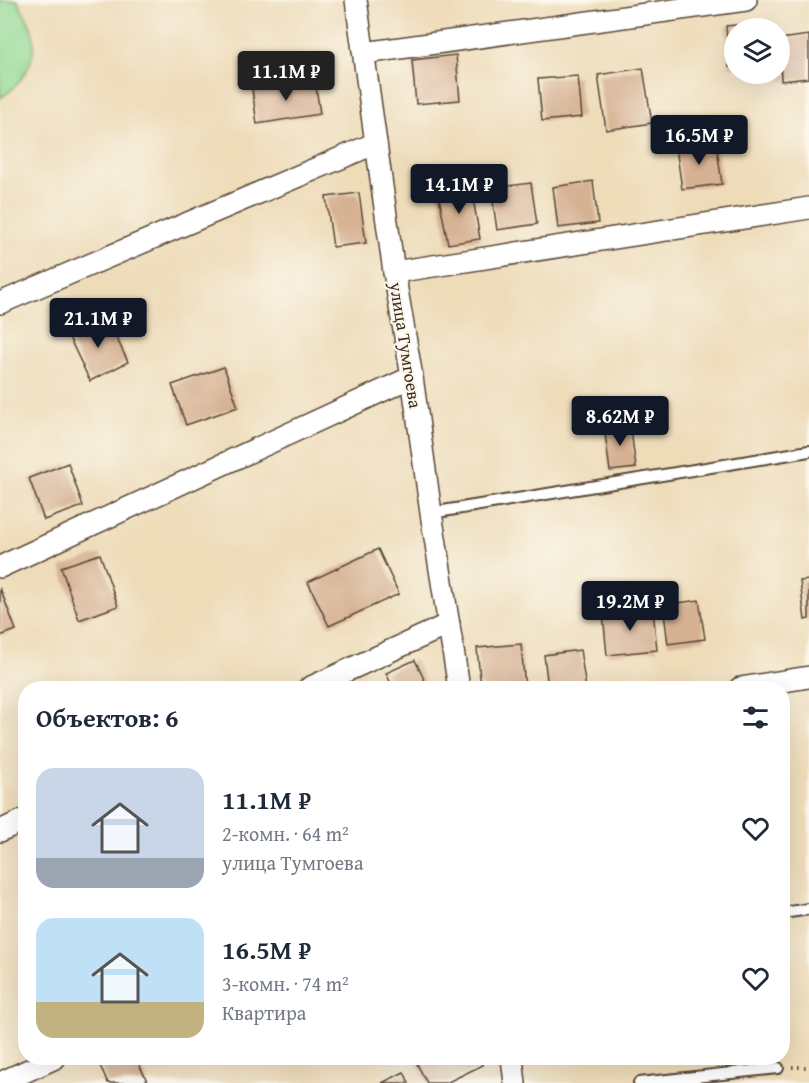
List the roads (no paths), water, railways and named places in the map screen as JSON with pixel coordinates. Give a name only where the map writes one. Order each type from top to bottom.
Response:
[{"type":"street","name":"улица Тумгоева","points":[[356,0],[394,272],[458,681]]},
{"type":"street","points":[[364,53],[746,0]]},
{"type":"street","points":[[0,303],[376,143]]},
{"type":"street","points":[[394,272],[809,208]]},
{"type":"street","points":[[0,567],[412,376]]},
{"type":"street","points":[[324,681],[449,624]]},
{"type":"street","points":[[784,681],[809,677]]},
{"type":"street","points":[[0,831],[18,823]]},
{"type":"street","points":[[0,1083],[40,1065]]},
{"type":"street","points":[[513,1065],[515,1083]]},
{"type":"lane","points":[[431,513],[809,450]]},
{"type":"lane","points":[[790,912],[809,909]]},
{"type":"lane","points":[[639,1083],[778,1068]]}]
